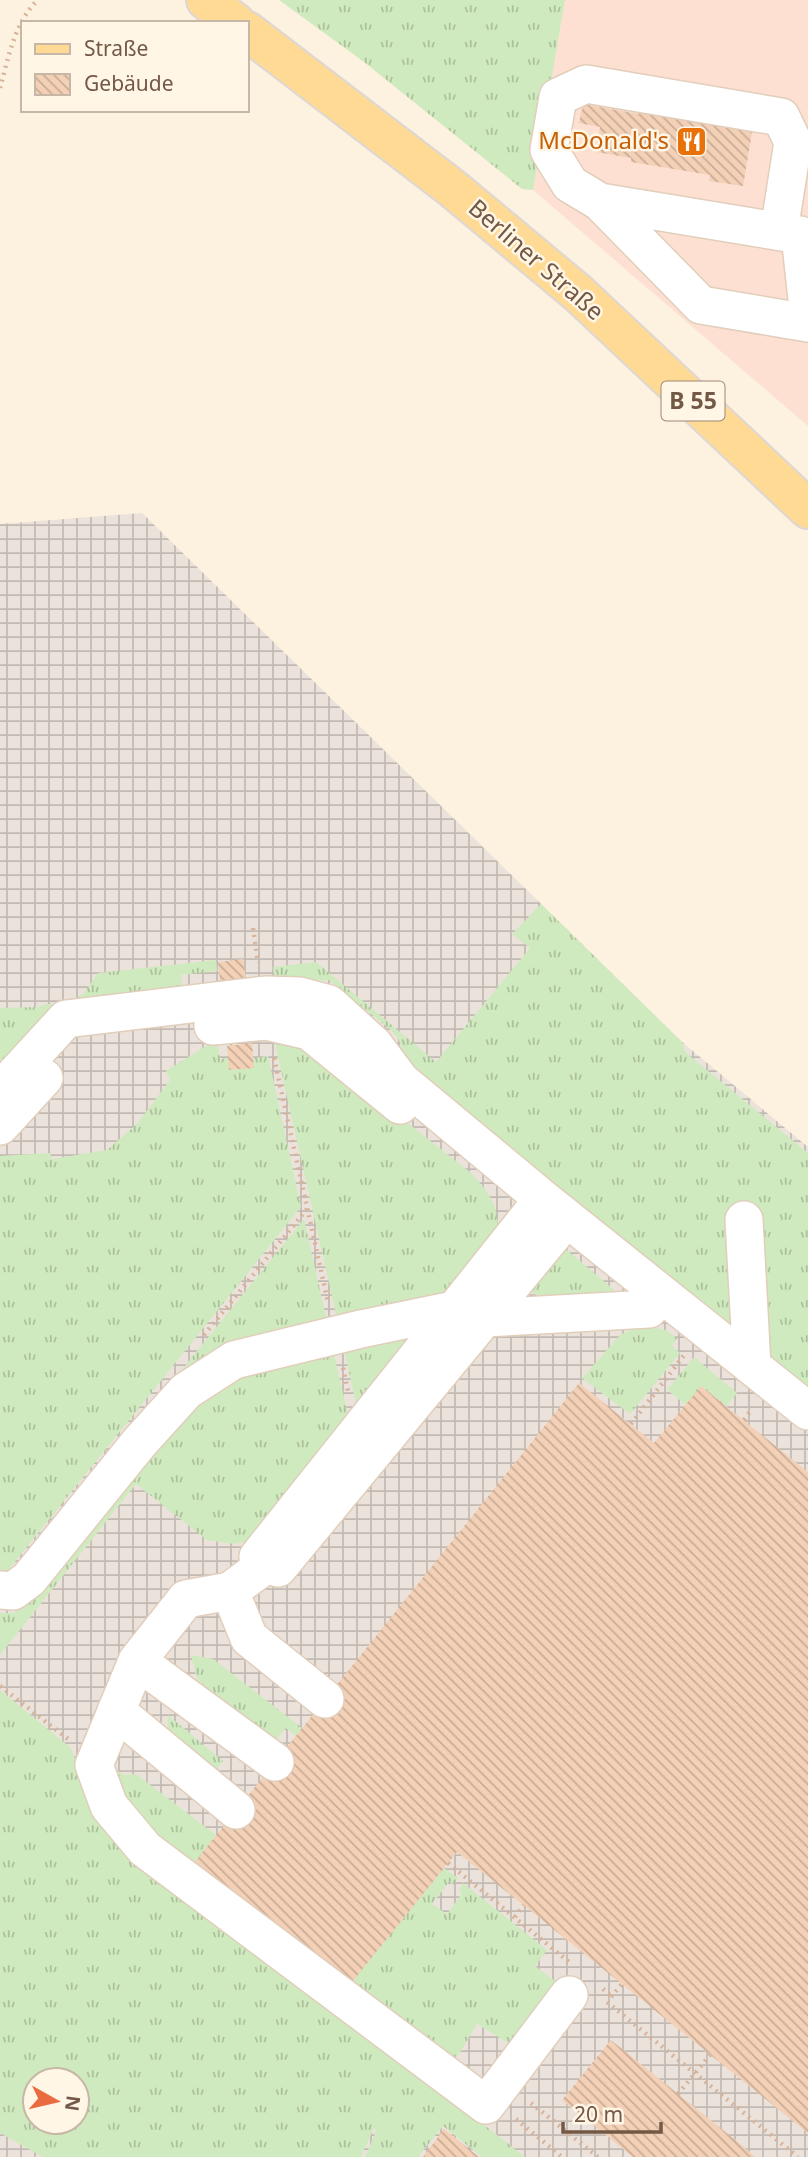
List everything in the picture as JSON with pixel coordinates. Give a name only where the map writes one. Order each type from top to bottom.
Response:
[{"type":"main road","points":[[206,0],[233,21]]},
{"type":"main road","name":"Berliner Straße","points":[[248,32],[452,188],[578,293],[808,509]]},
{"type":"lane","points":[[808,308],[795,233],[793,142],[782,117],[586,84],[558,97],[549,150],[570,184],[600,201],[701,305],[808,323]]},
{"type":"lane","points":[[795,233],[808,186]]},
{"type":"lane","points":[[600,201],[795,233]]},
{"type":"lane","points":[[0,1126],[78,1039],[264,1008]]},
{"type":"lane","points":[[0,1091],[66,1019],[264,1008],[309,1031],[808,1411]]},
{"type":"lane","points":[[549,1216],[649,1309],[808,1436]]},
{"type":"lane","points":[[549,1216],[469,1314],[278,1568],[268,1563],[230,1591],[186,1599],[137,1661],[105,1736],[109,1806],[145,1849],[485,2105],[583,1984]]},
{"type":"lane","points":[[744,1220],[752,1366]]},
{"type":"lane","points":[[0,1590],[13,1591],[29,1579],[139,1443],[187,1391],[234,1360],[335,1335],[469,1314],[649,1309]]},
{"type":"lane","points":[[230,1591],[249,1638],[325,1699]]},
{"type":"lane","points":[[137,1661],[275,1762]]},
{"type":"lane","points":[[105,1736],[231,1817]]},
{"type":"path","points":[[23,21],[37,0]]},
{"type":"path","points":[[0,88],[21,24]]},
{"type":"path","points":[[253,928],[264,1008],[349,1397]]},
{"type":"path","points":[[631,1424],[688,1350]]},
{"type":"path","points":[[744,1420],[756,1403]]},
{"type":"path","points":[[0,1686],[87,1754],[105,1736]]},
{"type":"path","points":[[448,1863],[515,1917],[583,1984],[611,1996]]},
{"type":"path","points":[[515,1917],[524,1905]]},
{"type":"path","points":[[607,2002],[798,2157]]},
{"type":"path","points":[[678,2094],[710,2055]]},
{"type":"path","points":[[491,2098],[562,2157]]},
{"type":"path","points":[[530,2102],[598,2157]]},
{"type":"shaded area","points":[[565,0],[808,0],[808,426],[533,190]]},
{"type":"shaded area","points":[[142,513],[682,1042],[808,1147],[808,2157],[0,2157],[0,524]]},
{"type":"green space","points":[[279,0],[565,0],[533,190],[522,189],[364,62]]},
{"type":"green space","points":[[541,904],[682,1042],[685,1052],[808,1153],[808,1397],[423,1087],[392,1031],[329,980],[275,984],[273,967],[316,962],[436,1062],[530,948],[512,934]]},
{"type":"green space","points":[[216,960],[217,971],[181,975],[183,993],[80,1005],[78,996],[83,994],[98,973]]},
{"type":"green space","points":[[63,1004],[0,1074],[0,1008],[38,1007]]},
{"type":"green space","points":[[273,1035],[317,1051],[471,1173],[488,1194],[497,1217],[497,1236],[453,1301],[338,1323]]},
{"type":"green space","points":[[217,1039],[220,1059],[228,1058],[230,1070],[254,1068],[254,1058],[268,1056],[301,1207],[5,1574],[0,1573],[0,1156],[50,1153],[52,1159],[107,1150],[137,1124],[170,1080],[166,1071]]},
{"type":"green space","points":[[304,1219],[328,1326],[241,1346],[17,1573]]},
{"type":"green space","points":[[560,1248],[567,1250],[613,1289],[615,1294],[539,1298],[530,1290]]},
{"type":"green space","points":[[438,1320],[359,1418],[342,1340]]},
{"type":"green space","points":[[642,1325],[666,1330],[677,1338],[672,1346],[680,1353],[630,1414],[582,1378],[620,1335]]},
{"type":"green space","points":[[331,1342],[351,1427],[249,1541],[234,1544],[207,1540],[136,1484],[0,1655],[0,1613],[13,1613],[23,1606],[156,1435],[236,1370]]},
{"type":"green space","points":[[694,1357],[737,1393],[727,1406],[701,1386],[686,1405],[667,1390]]},
{"type":"green space","points":[[191,1655],[213,1659],[302,1728],[296,1736],[286,1728],[273,1743],[197,1679]]},
{"type":"green space","points":[[0,1690],[71,1748],[77,1765],[460,2106],[525,2157],[482,2157],[443,2126],[418,2157],[365,2157],[376,2131],[374,2128],[361,2157],[43,2157],[0,2133]]},
{"type":"green space","points":[[168,1715],[223,1761],[213,1774],[167,1738]]},
{"type":"green space","points":[[105,1762],[124,1775],[136,1774],[216,1835],[194,1863],[149,1838]]},
{"type":"green space","points":[[444,1868],[458,1878],[453,1885],[449,1882],[432,1904],[447,1914],[462,1893],[459,1890],[463,1883],[547,1950],[535,1966],[559,1984],[510,2044],[477,2024],[457,2057],[421,2039],[348,1987]]},
{"type":"building","name":"McDonald's","points":[[583,104],[639,114],[640,106],[754,121],[743,186],[709,181],[710,175],[631,162],[631,158],[596,152],[600,127],[579,123]]},
{"type":"building","points":[[243,959],[246,978],[220,981],[218,962]]},
{"type":"building","points":[[252,1043],[254,1068],[229,1070],[227,1046]]},
{"type":"building","points":[[579,1383],[654,1443],[701,1386],[808,1472],[808,2133],[457,1852],[348,1987],[194,1863]]},
{"type":"building","points":[[611,2040],[755,2157],[633,2157],[562,2100]]},
{"type":"building","points":[[444,2129],[479,2157],[423,2157]]},
{"type":"place","name":"McDonald's","points":[[692,141]]}]
